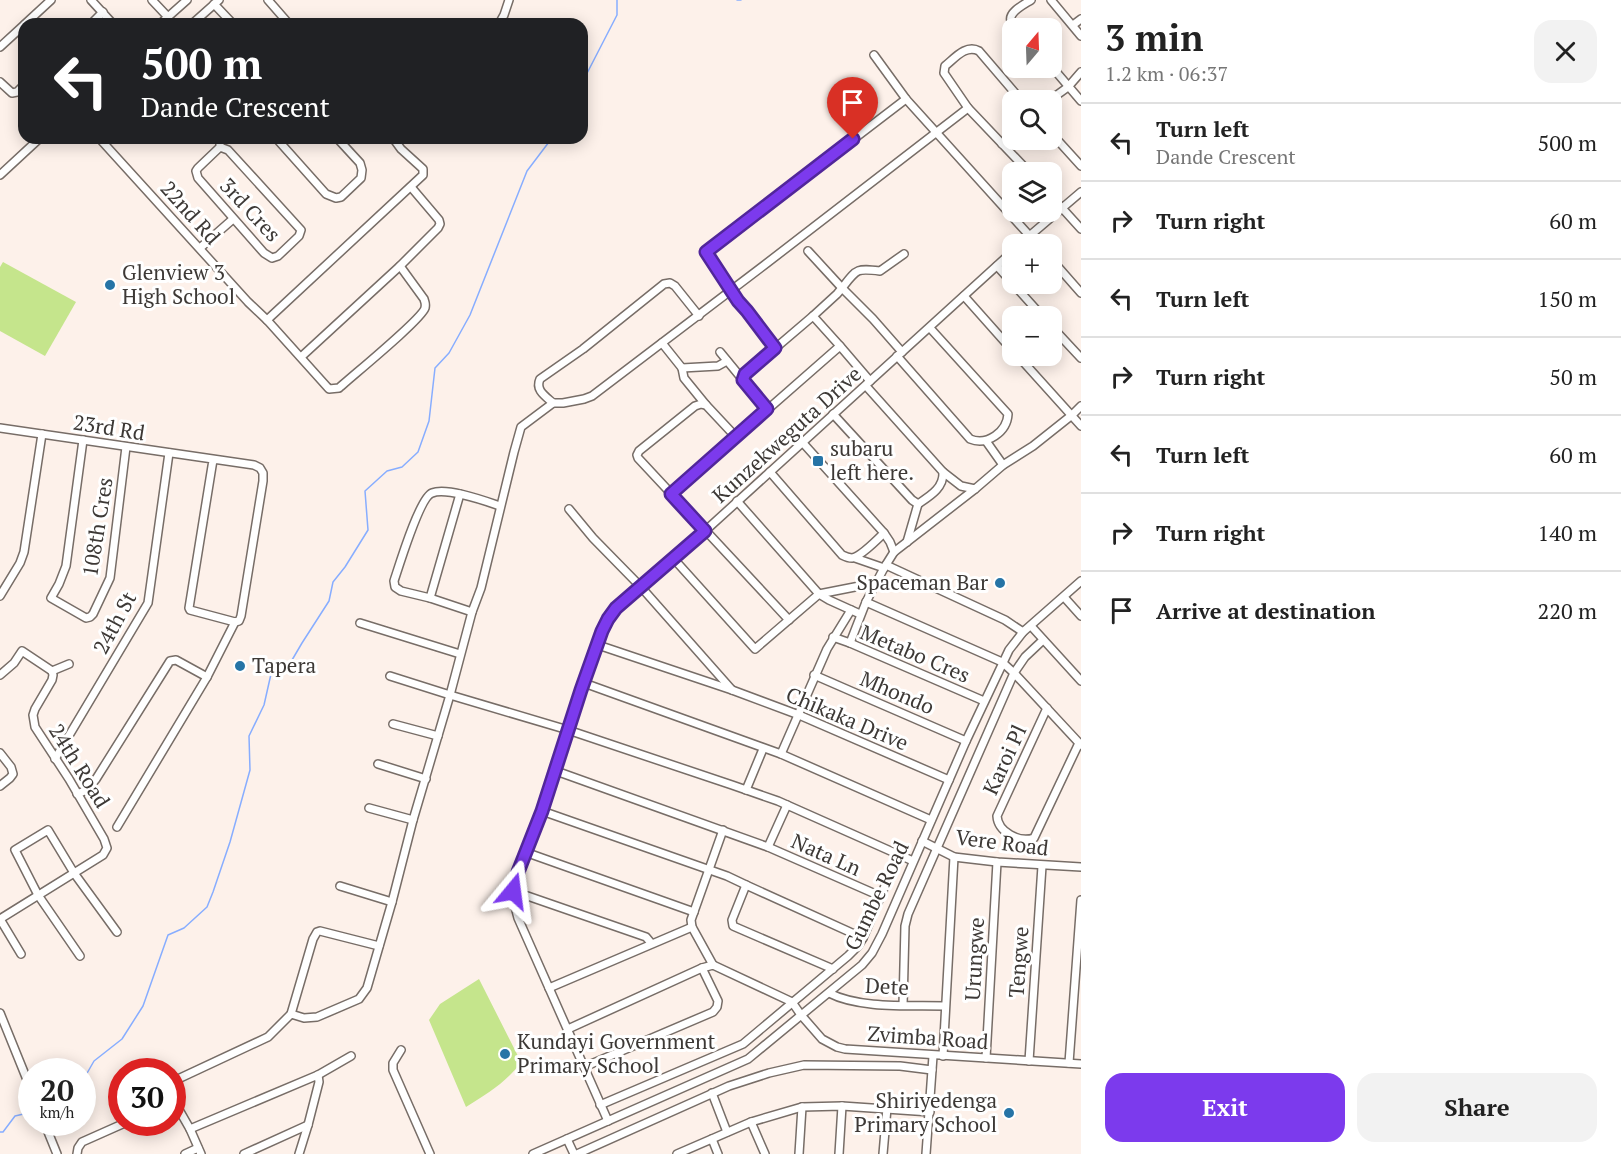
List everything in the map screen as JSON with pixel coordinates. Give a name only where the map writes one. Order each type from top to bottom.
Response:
[{"type":"street","points":[[32,18],[51,0]]},
{"type":"street","points":[[91,0],[108,18]]},
{"type":"street","points":[[152,0],[168,17],[187,0]]},
{"type":"street","points":[[267,0],[284,18]]},
{"type":"street","points":[[502,18],[509,0]]},
{"type":"street","points":[[1011,18],[1012,14],[1031,0]]},
{"type":"street","points":[[1051,0],[1081,36]]},
{"type":"street","points":[[199,18],[216,2],[228,18]]},
{"type":"street","points":[[97,18],[103,12]]},
{"type":"street","points":[[1073,25],[1081,19]]},
{"type":"street","points":[[0,48],[18,31]]},
{"type":"street","points":[[1002,144],[968,108],[943,69],[967,49],[973,48],[979,51],[1012,90]]},
{"type":"street","points":[[874,55],[906,99],[1028,234]]},
{"type":"street","points":[[1062,91],[1081,72]]},
{"type":"street","points":[[1061,78],[1081,101]]},
{"type":"street","points":[[0,82],[12,93],[18,91]]},
{"type":"street","points":[[775,348],[730,291],[706,252],[906,99]]},
{"type":"street","points":[[291,1014],[304,1018],[317,1017],[359,999],[366,988],[472,612],[481,588],[521,427],[553,403],[592,396],[968,108]]},
{"type":"street","points":[[0,176],[34,144]]},
{"type":"street","name":"22nd Rd","points":[[105,144],[329,389],[339,388],[423,311],[426,304],[424,299],[400,267]]},
{"type":"street","name":"3rd Cres","points":[[218,144],[198,168],[196,174],[198,178],[264,253],[272,258],[278,256],[299,236],[301,233],[299,227],[222,144]]},
{"type":"street","points":[[281,144],[326,194],[336,198],[341,197],[358,182],[362,170],[360,163],[343,144]]},
{"type":"street","points":[[267,320],[423,175],[423,169],[397,144]]},
{"type":"street","points":[[1062,145],[1081,166]]},
{"type":"street","points":[[1008,150],[1019,162]]},
{"type":"street","points":[[301,357],[400,267],[438,228],[439,220],[411,187]]},
{"type":"street","points":[[1081,192],[1062,208],[1081,229]]},
{"type":"street","points":[[200,248],[232,219]]},
{"type":"street","points":[[1032,234],[1046,222]]},
{"type":"street","points":[[808,251],[873,319],[970,439],[986,441],[998,434],[1005,426],[1008,414],[930,328]]},
{"type":"street","points":[[743,380],[745,374],[837,294],[854,273],[861,269],[880,271],[904,254]]},
{"type":"street","name":"Kunzekweguta Drive","points":[[608,1121],[518,918],[513,891],[608,619],[616,608],[705,531],[1002,261]]},
{"type":"street","points":[[997,266],[1033,306]]},
{"type":"street","points":[[1062,271],[1081,292]]},
{"type":"street","points":[[553,403],[539,389],[540,379],[583,349],[664,284],[670,283],[675,286],[699,316]]},
{"type":"street","points":[[964,296],[1002,339]]},
{"type":"street","points":[[813,316],[943,472],[961,486],[975,489]]},
{"type":"street","points":[[1062,338],[1081,359]]},
{"type":"street","points":[[662,343],[682,368],[684,378],[735,436]]},
{"type":"street","points":[[671,494],[840,346]]},
{"type":"street","points":[[720,352],[767,409]]},
{"type":"street","points":[[682,368],[718,366],[727,361]]},
{"type":"street","points":[[1027,366],[1081,426]]},
{"type":"street","points":[[706,405],[695,406],[639,452],[638,458],[789,620]]},
{"type":"street","points":[[850,643],[860,614],[894,552],[1003,465],[1033,447],[1081,406]]},
{"type":"street","points":[[833,414],[918,504]]},
{"type":"street","name":"23rd Rd","points":[[0,428],[254,465],[260,468],[263,473],[241,616],[239,621],[235,622]]},
{"type":"street","points":[[0,596],[24,552],[42,434]]},
{"type":"street","name":"108th Cres","points":[[83,440],[66,566],[64,575],[51,598],[86,618],[93,614],[110,578],[126,447]]},
{"type":"street","points":[[986,441],[1003,465]]},
{"type":"street","points":[[803,442],[884,532],[894,552]]},
{"type":"street","name":"24th St","points":[[55,759],[148,603],[169,453]]},
{"type":"street","points":[[117,828],[207,677],[235,622],[189,608],[213,460]]},
{"type":"street","points":[[770,472],[842,555],[885,567],[1005,620],[1023,632]]},
{"type":"street","points":[[907,542],[918,504],[933,494],[941,485],[943,472]]},
{"type":"street","points":[[472,612],[401,591],[395,587],[394,581],[412,527],[431,493],[460,494],[500,506]]},
{"type":"street","points":[[430,598],[460,494]]},
{"type":"street","points":[[737,501],[819,594],[860,614]]},
{"type":"street","name":"Chikaka Drive","points":[[568,509],[732,690]]},
{"type":"street","points":[[855,558],[884,532]]},
{"type":"street","points":[[673,558],[755,649],[819,594],[875,583]]},
{"type":"street","name":"Gumbe Road","points":[[533,1154],[748,1059],[862,965],[872,953],[984,701],[1012,644],[1081,581]]},
{"type":"street","points":[[1064,597],[1081,616]]},
{"type":"street","points":[[866,602],[1002,662],[1080,744]]},
{"type":"street","points":[[781,754],[814,675],[851,610]]},
{"type":"street","points":[[360,623],[460,654]]},
{"type":"street","points":[[1031,626],[1081,681]]},
{"type":"street","name":"Metabo Cres","points":[[833,638],[850,643],[984,701]]},
{"type":"street","points":[[903,1005],[905,926],[908,914],[1014,673],[1025,657],[1044,640]]},
{"type":"street","name":"Chikaka Drive","points":[[598,645],[799,715],[949,780]]},
{"type":"street","points":[[0,675],[14,663],[22,651],[52,671],[69,664]]},
{"type":"street","points":[[77,794],[87,790],[96,779],[170,661],[176,660],[207,677]]},
{"type":"street","name":"24th Road","points":[[52,671],[53,678],[35,710],[33,720],[35,727],[107,845],[103,855],[74,873]]},
{"type":"street","name":"Mhondo","points":[[814,675],[966,741]]},
{"type":"street","points":[[390,676],[568,730],[746,790],[787,805],[913,861]]},
{"type":"street","points":[[584,683],[781,754],[931,820]]},
{"type":"street","name":"Karoi Pl","points":[[1047,708],[997,816],[1000,829],[1018,838],[1030,840],[1034,838],[1080,744]]},
{"type":"street","points":[[393,724],[438,736]]},
{"type":"street","points":[[746,790],[764,749]]},
{"type":"street","points":[[0,753],[11,766],[13,774],[0,786]]},
{"type":"street","points":[[378,764],[426,779]]},
{"type":"street","points":[[556,771],[768,848]]},
{"type":"street","name":"Nata Ln","points":[[787,805],[768,848],[880,896]]},
{"type":"street","points":[[369,808],[413,820]]},
{"type":"street","points":[[542,811],[746,885],[862,938]]},
{"type":"street","points":[[80,956],[38,895],[15,850],[48,830],[74,873],[117,932]]},
{"type":"street","points":[[723,830],[691,920],[692,927],[713,965],[792,1002]]},
{"type":"street","name":"Vere Road","points":[[922,841],[954,857],[1042,866],[1081,867]]},
{"type":"street","points":[[525,852],[694,912]]},
{"type":"street","points":[[600,1105],[743,1044],[833,969],[858,946],[898,855]]},
{"type":"street","points":[[943,1056],[954,857]]},
{"type":"street","name":"Urungwe","points":[[986,1058],[997,862]]},
{"type":"street","name":"Tengwe","points":[[1029,1061],[1042,866]]},
{"type":"street","points":[[21,954],[0,919],[74,873]]},
{"type":"street","points":[[746,885],[732,920],[733,926],[833,969]]},
{"type":"street","points":[[340,886],[392,902]]},
{"type":"street","points":[[513,891],[646,937],[651,943]]},
{"type":"street","points":[[1069,1063],[1081,900]]},
{"type":"street","points":[[549,988],[692,927]]},
{"type":"street","points":[[186,1074],[268,1037],[291,1014],[317,932],[379,946]]},
{"type":"street","points":[[568,1029],[713,965]]},
{"type":"street","points":[[584,1067],[713,1012],[718,1001],[702,968]]},
{"type":"street","name":"Dete","points":[[829,993],[856,1002],[945,1006]]},
{"type":"street","name":"Zvimba Road","points":[[792,1002],[822,1039],[845,1049],[1081,1064]]},
{"type":"street","points":[[0,1013],[18,1058]]},
{"type":"street","points":[[401,1050],[393,1064],[393,1070],[430,1154]]},
{"type":"street","points":[[190,1129],[318,1075],[351,1056]]},
{"type":"street","points":[[926,1154],[933,1056]]},
{"type":"street","points":[[567,1139],[576,1154],[729,1086],[804,1065],[900,1066],[932,1070]]},
{"type":"street","points":[[298,1154],[319,1082],[318,1075]]},
{"type":"street","points":[[712,1093],[726,1132]]},
{"type":"street","points":[[677,1154],[751,1122],[802,1107],[842,1106],[930,1112]]},
{"type":"street","points":[[839,1154],[842,1106]]},
{"type":"street","points":[[799,1154],[802,1107]]},
{"type":"street","points":[[884,1154],[887,1108]]},
{"type":"street","points":[[751,1122],[765,1154]]},
{"type":"street","points":[[185,1154],[200,1151],[186,1123]]},
{"type":"street","points":[[244,1154],[308,1125]]},
{"type":"street","points":[[77,1154],[82,1142],[108,1131]]},
{"type":"street","points":[[50,1136],[57,1154]]},
{"type":"street","points":[[712,1139],[718,1154]]},
{"type":"green space","points":[[3,262],[76,302],[45,356],[0,331],[0,267]]},
{"type":"green space","points":[[479,979],[521,1062],[503,1082],[466,1107],[429,1020],[440,1004]]},
{"type":"waterway","points":[[588,71],[617,15],[617,0]]},
{"type":"waterway","points":[[96,1059],[122,1039],[143,1006],[168,935],[184,928],[207,907],[230,842],[250,770],[249,736],[264,705],[271,674],[285,672],[329,601],[333,582],[368,530],[365,491],[387,471],[402,467],[418,452],[429,421],[435,368],[449,353],[470,315],[527,171],[547,144]]},
{"type":"waterway","points":[[0,1132],[3,1132],[18,1115]]},
{"type":"place","name":"Glenview 3 High School","points":[[110,285]]},
{"type":"place","name":"subaru left here.","points":[[818,461]]},
{"type":"place","name":"Spaceman Bar","points":[[1000,583]]},
{"type":"place","name":"Tapera","points":[[240,666]]},
{"type":"place","name":"Kundayi Government Primary School","points":[[505,1054]]},
{"type":"place","name":"Shiriyedenga Primary School","points":[[1009,1113]]},
{"type":"route","points":[[513,891],[556,771],[581,690],[608,619],[616,608],[705,531],[671,494],[767,409],[743,380],[745,374],[775,348],[730,291],[706,252],[853,139]]}]
